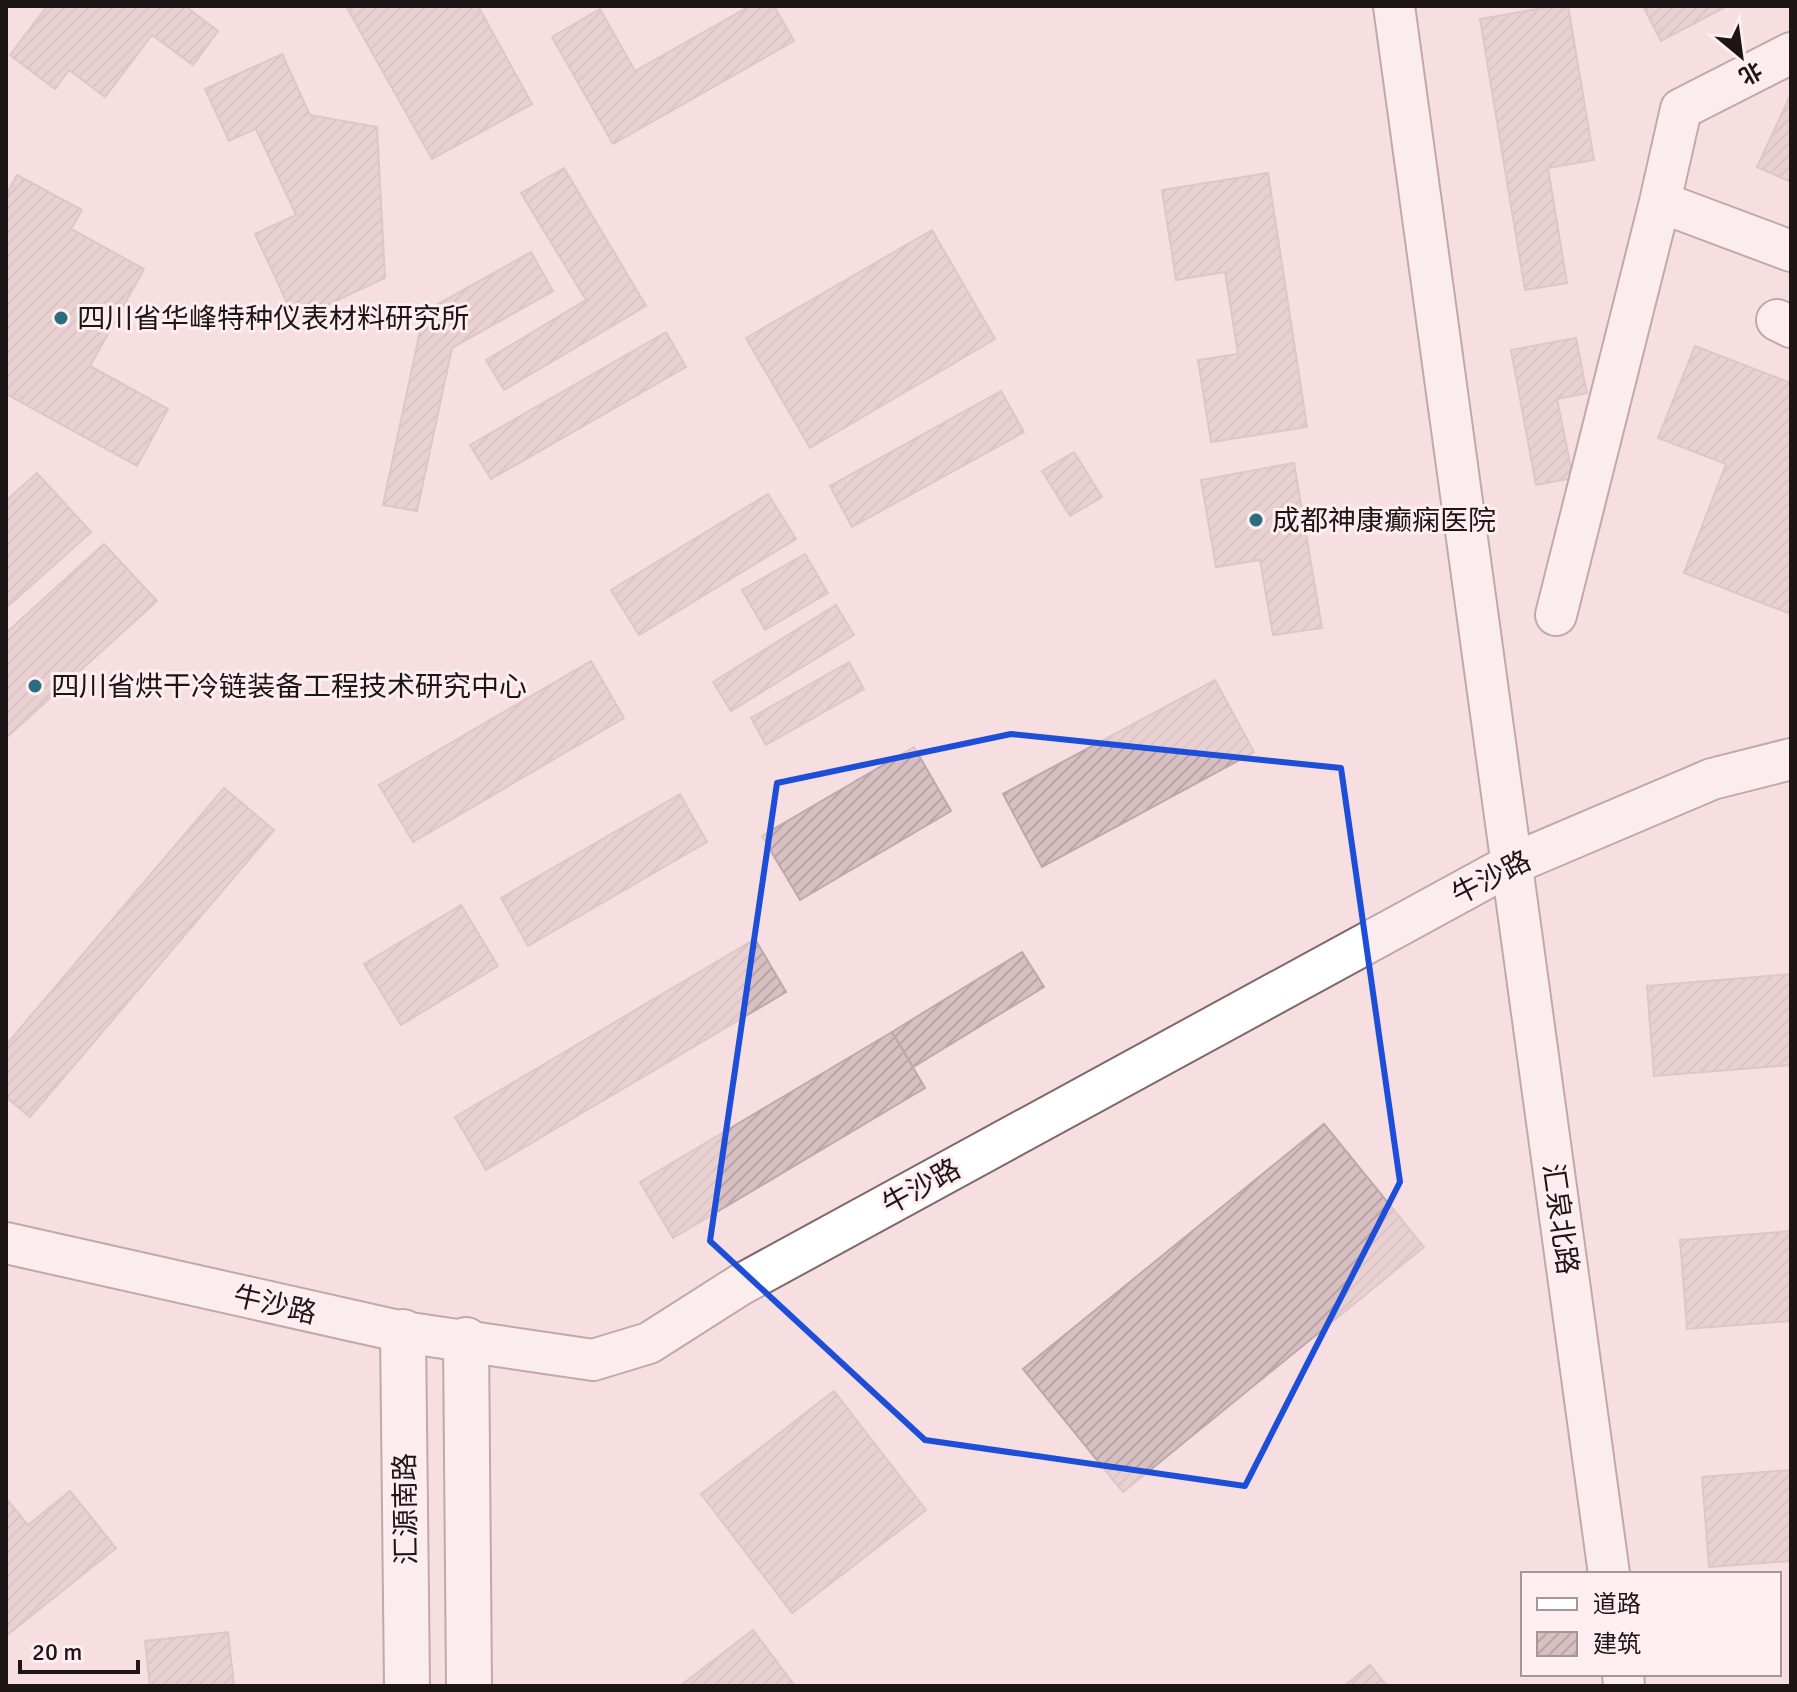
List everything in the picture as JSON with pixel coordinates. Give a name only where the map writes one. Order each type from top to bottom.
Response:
[{"type":"street","name":"汇泉北路","points":[[1394,6],[1609,1572]]},
{"type":"street","points":[[1556,615],[1681,109],[1791,53]]},
{"type":"street","points":[[1660,202],[1791,251]]},
{"type":"street","name":"牛沙路","points":[[6,1243],[403,1332],[593,1360],[649,1343],[754,1277],[1512,864],[1712,779],[1791,759]]},
{"type":"street","name":"汇源南路","points":[[403,1332],[407,1686]]},
{"type":"street","points":[[466,1340],[469,1686]]},
{"type":"highlighted area","points":[[1011,734],[1341,768],[1400,1182],[1245,1486],[925,1440],[710,1241],[777,783]]},
{"type":"building","points":[[47,6],[185,6],[218,31],[193,65],[152,35],[105,97],[69,70],[55,89],[10,55]]},
{"type":"building","points":[[346,6],[478,6],[532,104],[432,159]]},
{"type":"building","points":[[750,6],[774,6],[794,41],[613,144],[552,37],[600,9],[635,71]]},
{"type":"building","points":[[1568,6],[1594,160],[1548,168],[1567,283],[1525,290],[1480,19]]},
{"type":"building","points":[[1643,6],[1727,6],[1661,41]]},
{"type":"building","points":[[282,54],[310,115],[377,127],[385,278],[295,320],[255,234],[296,215],[256,129],[229,141],[205,89]]},
{"type":"building","points":[[1791,94],[1791,182],[1757,167]]},
{"type":"building","points":[[564,168],[646,306],[504,390],[486,360],[586,300],[521,193]]},
{"type":"building","points":[[1268,173],[1307,427],[1211,442],[1198,360],[1238,354],[1225,272],[1176,280],[1162,190]]},
{"type":"building","name":"四川省华峰特种仪表材料研究所","points":[[17,175],[82,210],[71,229],[144,269],[90,366],[168,409],[137,466],[6,394],[6,195]]},
{"type":"building","points":[[932,230],[995,339],[810,448],[746,338]]},
{"type":"building","points":[[531,252],[553,291],[452,348],[417,511],[383,505],[424,312]]},
{"type":"building","points":[[666,332],[686,367],[491,479],[470,445]]},
{"type":"building","points":[[1576,338],[1587,393],[1557,399],[1573,478],[1536,485],[1511,350]]},
{"type":"building","points":[[1695,346],[1791,383],[1791,605],[1788,613],[1684,573],[1726,464],[1658,438]]},
{"type":"building","points":[[1001,391],[1024,432],[852,527],[830,486]]},
{"type":"building","points":[[1074,452],[1102,497],[1070,516],[1042,471]]},
{"type":"building","name":"成都神康癫痫医院","points":[[1294,463],[1322,628],[1273,635],[1260,560],[1216,567],[1201,480]]},
{"type":"building","points":[[37,473],[91,532],[6,608],[6,501]]},
{"type":"building","points":[[768,494],[796,539],[639,635],[611,590]]},
{"type":"building","name":"四川省烘干冷链装备工程技术研究中心","points":[[104,544],[157,601],[6,738],[6,633]]},
{"type":"building","points":[[805,554],[828,593],[765,630],[742,590]]},
{"type":"building","points":[[836,605],[854,635],[731,711],[713,682]]},
{"type":"building","points":[[591,661],[624,718],[413,842],[379,785]]},
{"type":"building","points":[[849,662],[864,689],[766,745],[751,718]]},
{"type":"building","points":[[1215,680],[1254,752],[1042,867],[1003,794]]},
{"type":"building","points":[[914,747],[951,811],[800,900],[762,836]]},
{"type":"building","points":[[224,788],[274,830],[30,1117],[6,1097],[6,1045]]},
{"type":"building","points":[[680,794],[707,842],[528,946],[501,898]]},
{"type":"building","points":[[461,905],[498,966],[401,1025],[364,964]]},
{"type":"building","points":[[755,939],[786,992],[486,1170],[455,1117]]},
{"type":"building","points":[[1022,952],[1044,987],[913,1067],[892,1032]]},
{"type":"building","points":[[1791,974],[1791,1065],[1654,1076],[1647,986]]},
{"type":"building","points":[[892,1032],[925,1088],[673,1238],[640,1182]]},
{"type":"building","points":[[1324,1124],[1424,1247],[1123,1492],[1023,1369]]},
{"type":"building","points":[[1791,1231],[1791,1321],[1687,1329],[1680,1240]]},
{"type":"building","points":[[834,1391],[926,1510],[792,1613],[701,1494]]},
{"type":"building","points":[[1791,1470],[1791,1561],[1709,1567],[1702,1477]]},
{"type":"building","points":[[70,1491],[116,1548],[6,1636],[6,1498],[28,1525]]},
{"type":"building","points":[[753,1630],[795,1686],[680,1686]]},
{"type":"building","points":[[228,1632],[234,1686],[150,1686],[145,1641]]},
{"type":"building","points":[[1370,1665],[1387,1686],[1344,1686]]},
{"type":"place","name":"四川省华峰特种仪表材料研究所","points":[[61,318]]},
{"type":"place","name":"成都神康癫痫医院","points":[[1256,520]]},
{"type":"place","name":"四川省烘干冷链装备工程技术研究中心","points":[[35,686]]}]
